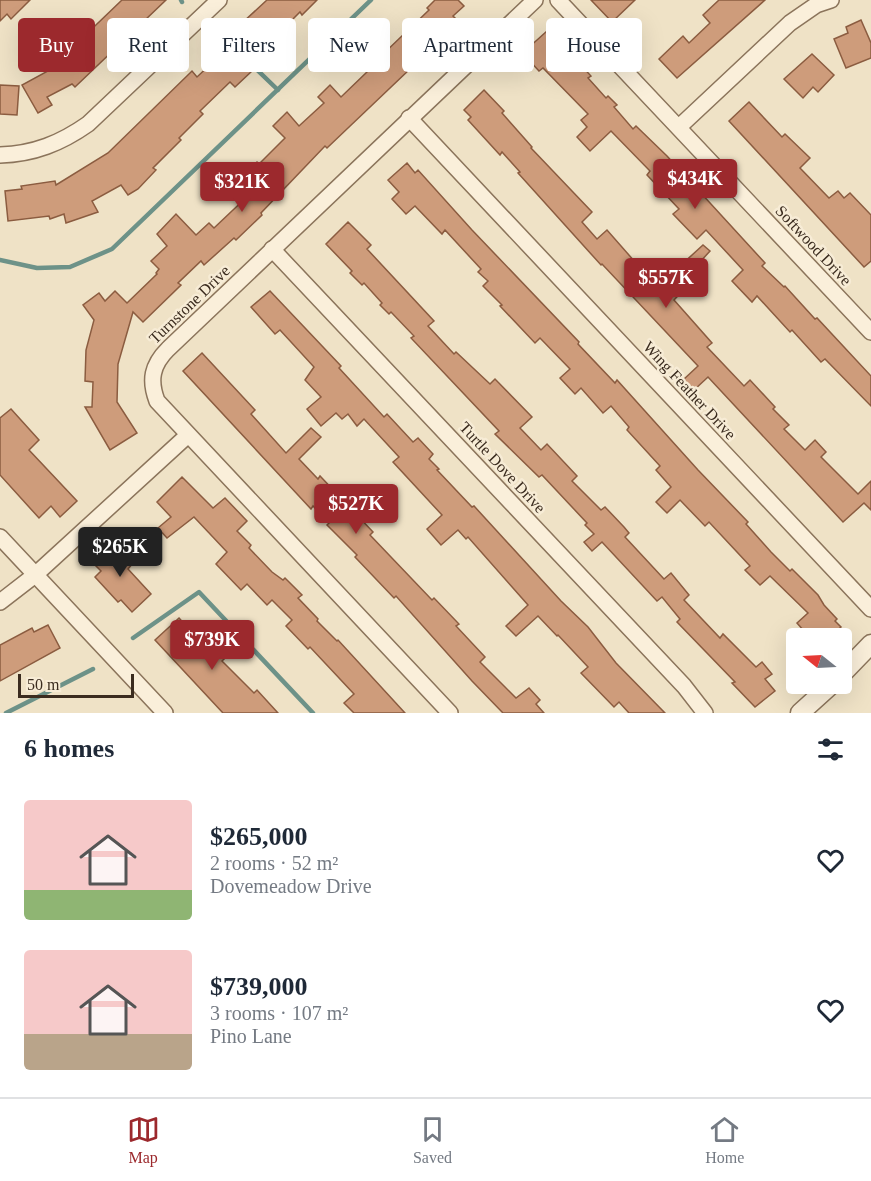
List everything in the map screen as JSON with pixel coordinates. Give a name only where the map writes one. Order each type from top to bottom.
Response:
[{"type":"street","points":[[0,155],[31,152],[73,135],[88,124],[219,0]]},
{"type":"street","name":"Turnstone Drive","points":[[450,713],[157,401],[152,384],[154,368],[164,354],[535,0]]},
{"type":"street","name":"Softwood Drive","points":[[558,0],[871,332]]},
{"type":"street","points":[[679,127],[790,23],[816,5],[831,0]]},
{"type":"street","name":"Wing Feather Drive","points":[[410,118],[871,609]]},
{"type":"street","name":"Turtle Dove Drive","points":[[272,249],[684,686],[705,713]]},
{"type":"street","points":[[0,602],[35,575],[188,435]]},
{"type":"street","points":[[0,537],[165,713]]},
{"type":"street","points":[[852,664],[871,644]]},
{"type":"street","points":[[800,713],[821,694]]},
{"type":"building","points":[[0,0],[30,0],[11,19],[7,14],[0,21]]},
{"type":"building","points":[[122,0],[166,0],[147,18],[107,18],[107,56],[95,68],[95,26]]},
{"type":"building","points":[[267,0],[317,0],[302,15],[300,12],[294,18],[247,18]]},
{"type":"building","points":[[435,0],[458,0],[464,6],[453,16],[455,18],[421,18],[429,10],[427,8]]},
{"type":"building","points":[[591,0],[635,0],[616,18],[608,18]]},
{"type":"building","points":[[719,0],[765,0],[677,78],[659,59],[683,36],[689,43],[710,23],[703,15]]},
{"type":"building","points":[[861,20],[871,43],[871,58],[846,68],[834,39],[848,33],[846,27]]},
{"type":"building","points":[[546,32],[546,71],[543,68],[539,71],[534,66],[534,43]]},
{"type":"building","points":[[402,36],[402,72],[407,72],[327,148],[325,146],[236,240],[234,238],[204,265],[201,261],[178,283],[181,285],[143,322],[133,312],[118,364],[117,402],[137,433],[110,450],[85,407],[92,407],[93,382],[85,381],[86,350],[94,320],[83,305],[99,293],[105,301],[115,291],[127,303],[157,274],[159,269],[151,261],[167,246],[157,234],[176,214],[196,235],[209,223],[214,228],[252,192],[249,189],[256,182],[246,173],[257,162],[259,164],[285,138],[273,126],[287,112],[299,126],[324,103],[318,97],[330,85],[341,97],[367,72],[390,72],[390,47]]},
{"type":"building","points":[[812,54],[834,75],[818,92],[813,87],[803,98],[784,79]]},
{"type":"building","points":[[192,71],[197,77],[202,72],[251,72],[235,87],[230,82],[200,111],[203,114],[153,168],[156,170],[138,189],[128,195],[121,185],[92,201],[98,212],[66,223],[64,214],[50,219],[49,216],[8,221],[5,191],[55,181],[56,185],[108,153]]},
{"type":"building","points":[[46,72],[91,72],[75,87],[72,84],[47,97],[52,105],[38,113],[22,85]]},
{"type":"building","points":[[547,72],[587,72],[591,76],[588,78],[606,98],[608,96],[617,105],[614,107],[633,129],[636,126],[667,156],[765,263],[762,266],[785,286],[815,319],[817,318],[871,376],[871,406],[825,359],[821,362],[757,296],[752,302],[732,281],[743,270],[706,230],[697,239],[673,214],[679,209],[647,175],[650,171],[611,131],[590,151],[577,137],[587,127],[581,120],[588,114]]},
{"type":"building","points":[[0,85],[19,86],[17,115],[0,114]]},
{"type":"building","points":[[484,90],[504,111],[502,113],[531,148],[592,212],[582,222],[597,239],[607,230],[657,287],[703,245],[710,251],[690,273],[695,278],[674,300],[712,343],[707,347],[744,386],[750,380],[789,425],[784,429],[805,450],[815,440],[826,452],[821,457],[858,494],[871,481],[871,510],[864,503],[843,522],[708,377],[693,391],[683,380],[698,366],[601,265],[518,173],[520,172],[502,152],[500,155],[468,120],[471,117],[464,110]]},
{"type":"building","points":[[749,102],[782,137],[785,134],[810,158],[800,168],[829,198],[838,191],[844,198],[850,193],[871,215],[871,261],[864,267],[729,121]]},
{"type":"building","points":[[407,163],[415,173],[418,170],[615,383],[617,380],[748,522],[746,524],[771,552],[818,595],[841,627],[801,628],[797,623],[808,613],[770,576],[760,585],[745,570],[750,566],[709,522],[705,526],[680,500],[667,513],[656,502],[671,487],[656,470],[660,466],[627,430],[629,427],[611,406],[603,413],[581,388],[575,394],[560,378],[570,369],[540,338],[535,343],[500,306],[502,305],[483,286],[488,281],[478,272],[481,269],[445,230],[442,234],[415,206],[406,214],[392,199],[399,192],[388,180]]},
{"type":"building","points":[[348,222],[371,245],[367,249],[434,321],[428,326],[454,354],[456,352],[490,384],[495,379],[532,417],[520,428],[541,450],[547,444],[577,476],[572,481],[601,510],[605,507],[624,527],[629,533],[625,537],[664,579],[671,573],[689,595],[684,600],[720,638],[723,634],[756,667],[762,662],[772,674],[765,679],[775,691],[755,707],[732,683],[735,682],[677,622],[680,619],[662,597],[657,601],[602,542],[592,551],[584,542],[594,534],[585,525],[587,523],[542,475],[539,477],[495,434],[499,431],[411,338],[414,336],[391,312],[389,314],[380,305],[382,303],[364,283],[362,285],[350,273],[352,271],[326,244]]},
{"type":"building","points":[[270,291],[341,366],[339,368],[384,417],[387,414],[413,442],[418,438],[433,454],[429,459],[439,469],[437,470],[588,627],[616,663],[665,713],[629,713],[619,702],[614,707],[581,673],[588,667],[538,616],[516,636],[506,626],[528,605],[468,537],[466,539],[458,530],[441,545],[427,529],[442,515],[393,462],[399,457],[364,419],[357,426],[348,414],[342,419],[336,413],[321,426],[307,409],[321,397],[305,380],[314,367],[280,330],[275,334],[251,307]]},
{"type":"building","points":[[202,353],[255,410],[251,414],[286,453],[311,428],[321,437],[299,459],[318,479],[320,476],[373,532],[370,535],[432,600],[434,598],[459,624],[456,626],[485,657],[480,662],[516,698],[529,688],[540,700],[536,704],[544,713],[503,713],[472,681],[396,596],[394,598],[355,557],[357,555],[327,525],[329,523],[313,506],[311,509],[183,371]]},
{"type":"building","points":[[11,409],[39,440],[29,450],[77,501],[60,517],[51,506],[39,518],[0,475],[0,418]]},
{"type":"building","points":[[182,477],[213,508],[225,498],[247,521],[237,531],[251,545],[249,548],[272,572],[283,580],[285,578],[302,595],[298,598],[318,619],[317,621],[338,640],[405,713],[354,713],[344,703],[354,694],[310,647],[308,649],[286,626],[292,620],[272,600],[267,605],[247,584],[241,590],[216,564],[227,552],[194,517],[167,538],[158,528],[171,517],[157,502]]},
{"type":"building","points":[[112,542],[133,563],[128,569],[151,594],[132,612],[121,600],[118,602],[95,577],[101,571],[92,562]]},
{"type":"building","points":[[179,618],[204,646],[206,644],[211,650],[228,634],[239,645],[222,661],[254,693],[257,690],[278,713],[223,713],[155,640]]},
{"type":"building","points":[[48,625],[60,648],[0,681],[0,645],[32,628],[34,632]]},
{"type":"waterway","points":[[0,260],[37,268],[70,267],[112,249],[371,0]]},
{"type":"waterway","points":[[259,72],[278,90]]},
{"type":"waterway","points":[[133,638],[199,592],[313,713]]},
{"type":"waterway","points":[[6,713],[93,669]]}]
